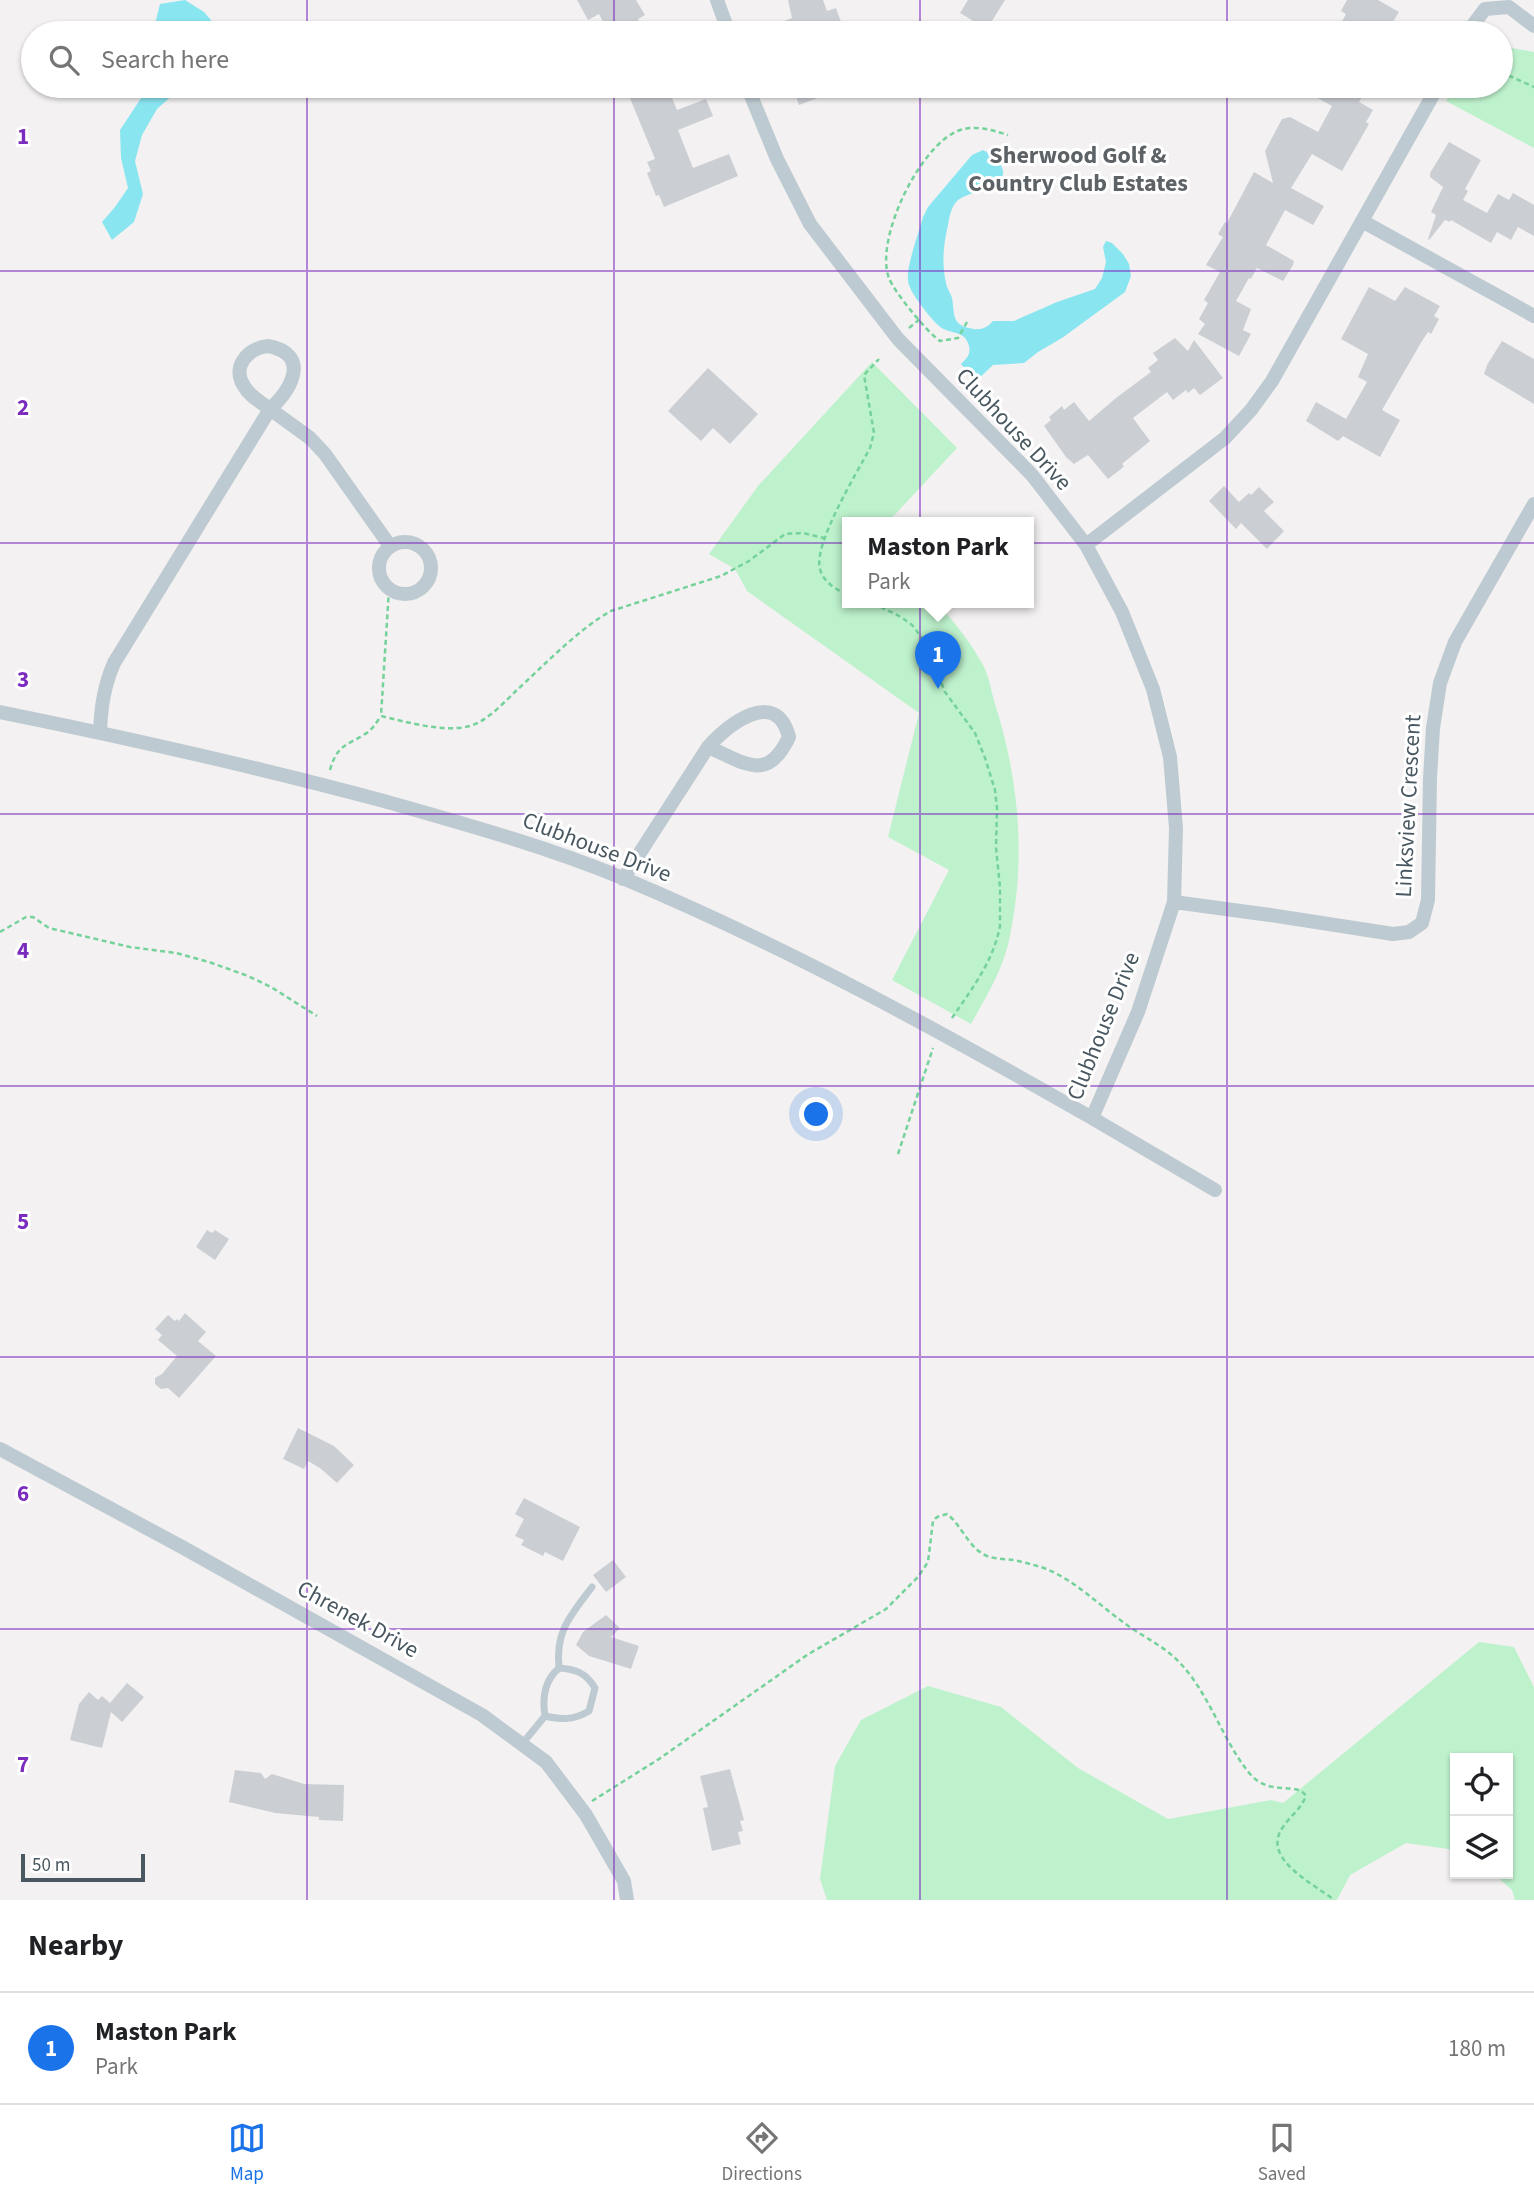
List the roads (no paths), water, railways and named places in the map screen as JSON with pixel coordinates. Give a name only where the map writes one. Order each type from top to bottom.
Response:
[{"type":"street","points":[[717,0],[725,21]]},
{"type":"street","points":[[1476,21],[1485,9],[1508,7],[1534,26]]},
{"type":"street","name":"Clubhouse Drive","points":[[0,712],[100,732],[326,785],[488,831],[623,879],[758,939],[942,1033],[1092,1118],[1138,1012],[1174,902],[1176,828],[1170,757],[1153,689],[1122,612],[1086,545],[1032,475],[898,340],[810,224],[777,159],[752,98]]},
{"type":"street","points":[[1086,545],[1225,438],[1251,410],[1272,381],[1431,98]]},
{"type":"street","points":[[1362,222],[1534,316]]},
{"type":"street","points":[[100,732],[102,702],[114,663],[270,409],[291,386],[294,377],[290,359],[276,347],[268,346],[251,351],[245,357],[240,373],[245,389],[270,409],[310,439],[324,454],[390,546]]},
{"type":"street","name":"Linksview Crescent","points":[[1174,902],[1393,934],[1409,932],[1422,923],[1429,900],[1430,778],[1433,728],[1440,683],[1455,642],[1534,504]]},
{"type":"street","points":[[407,541],[416,544],[429,556],[431,573],[422,589],[405,595],[389,589],[379,576],[378,567],[384,552],[390,546],[407,541]]},
{"type":"street","points":[[623,879],[708,747],[721,732],[738,719],[762,712],[775,716],[786,724],[789,737],[777,757],[766,765],[755,767],[708,747]]},
{"type":"street","points":[[1092,1118],[1215,1191]]},
{"type":"street","name":"Chrenek Drive","points":[[0,1448],[482,1715],[545,1762],[580,1808],[624,1881],[627,1900]]},
{"type":"lane","points":[[559,1668],[557,1650],[567,1621],[592,1587]]},
{"type":"lane","points":[[522,1744],[545,1716],[543,1702],[550,1675],[559,1668],[574,1669],[589,1677],[596,1688],[589,1710],[579,1717],[563,1720],[545,1716]]},
{"type":"water","points":[[185,0],[204,12],[212,21],[156,21],[160,4]]},
{"type":"water","points":[[141,98],[169,98],[157,109],[142,135],[135,161],[143,194],[134,222],[112,240],[102,222],[128,188],[121,158],[120,130]]},
{"type":"water","points":[[983,150],[1000,164],[1002,178],[998,183],[955,203],[950,214],[945,243],[945,277],[954,314],[961,325],[977,329],[985,328],[993,321],[1014,321],[1095,289],[1102,278],[1106,262],[1103,247],[1106,241],[1123,254],[1129,264],[1131,276],[1125,292],[1062,338],[1024,363],[993,365],[976,381],[961,364],[969,354],[967,341],[960,335],[943,329],[931,318],[912,292],[908,275],[916,240],[928,207],[972,155]]},
{"type":"place","name":"Maston Park","points":[[938,689]]},
{"type":"district","name":"Sherwood Golf & Country Club Estates","points":[[1078,169]]}]
